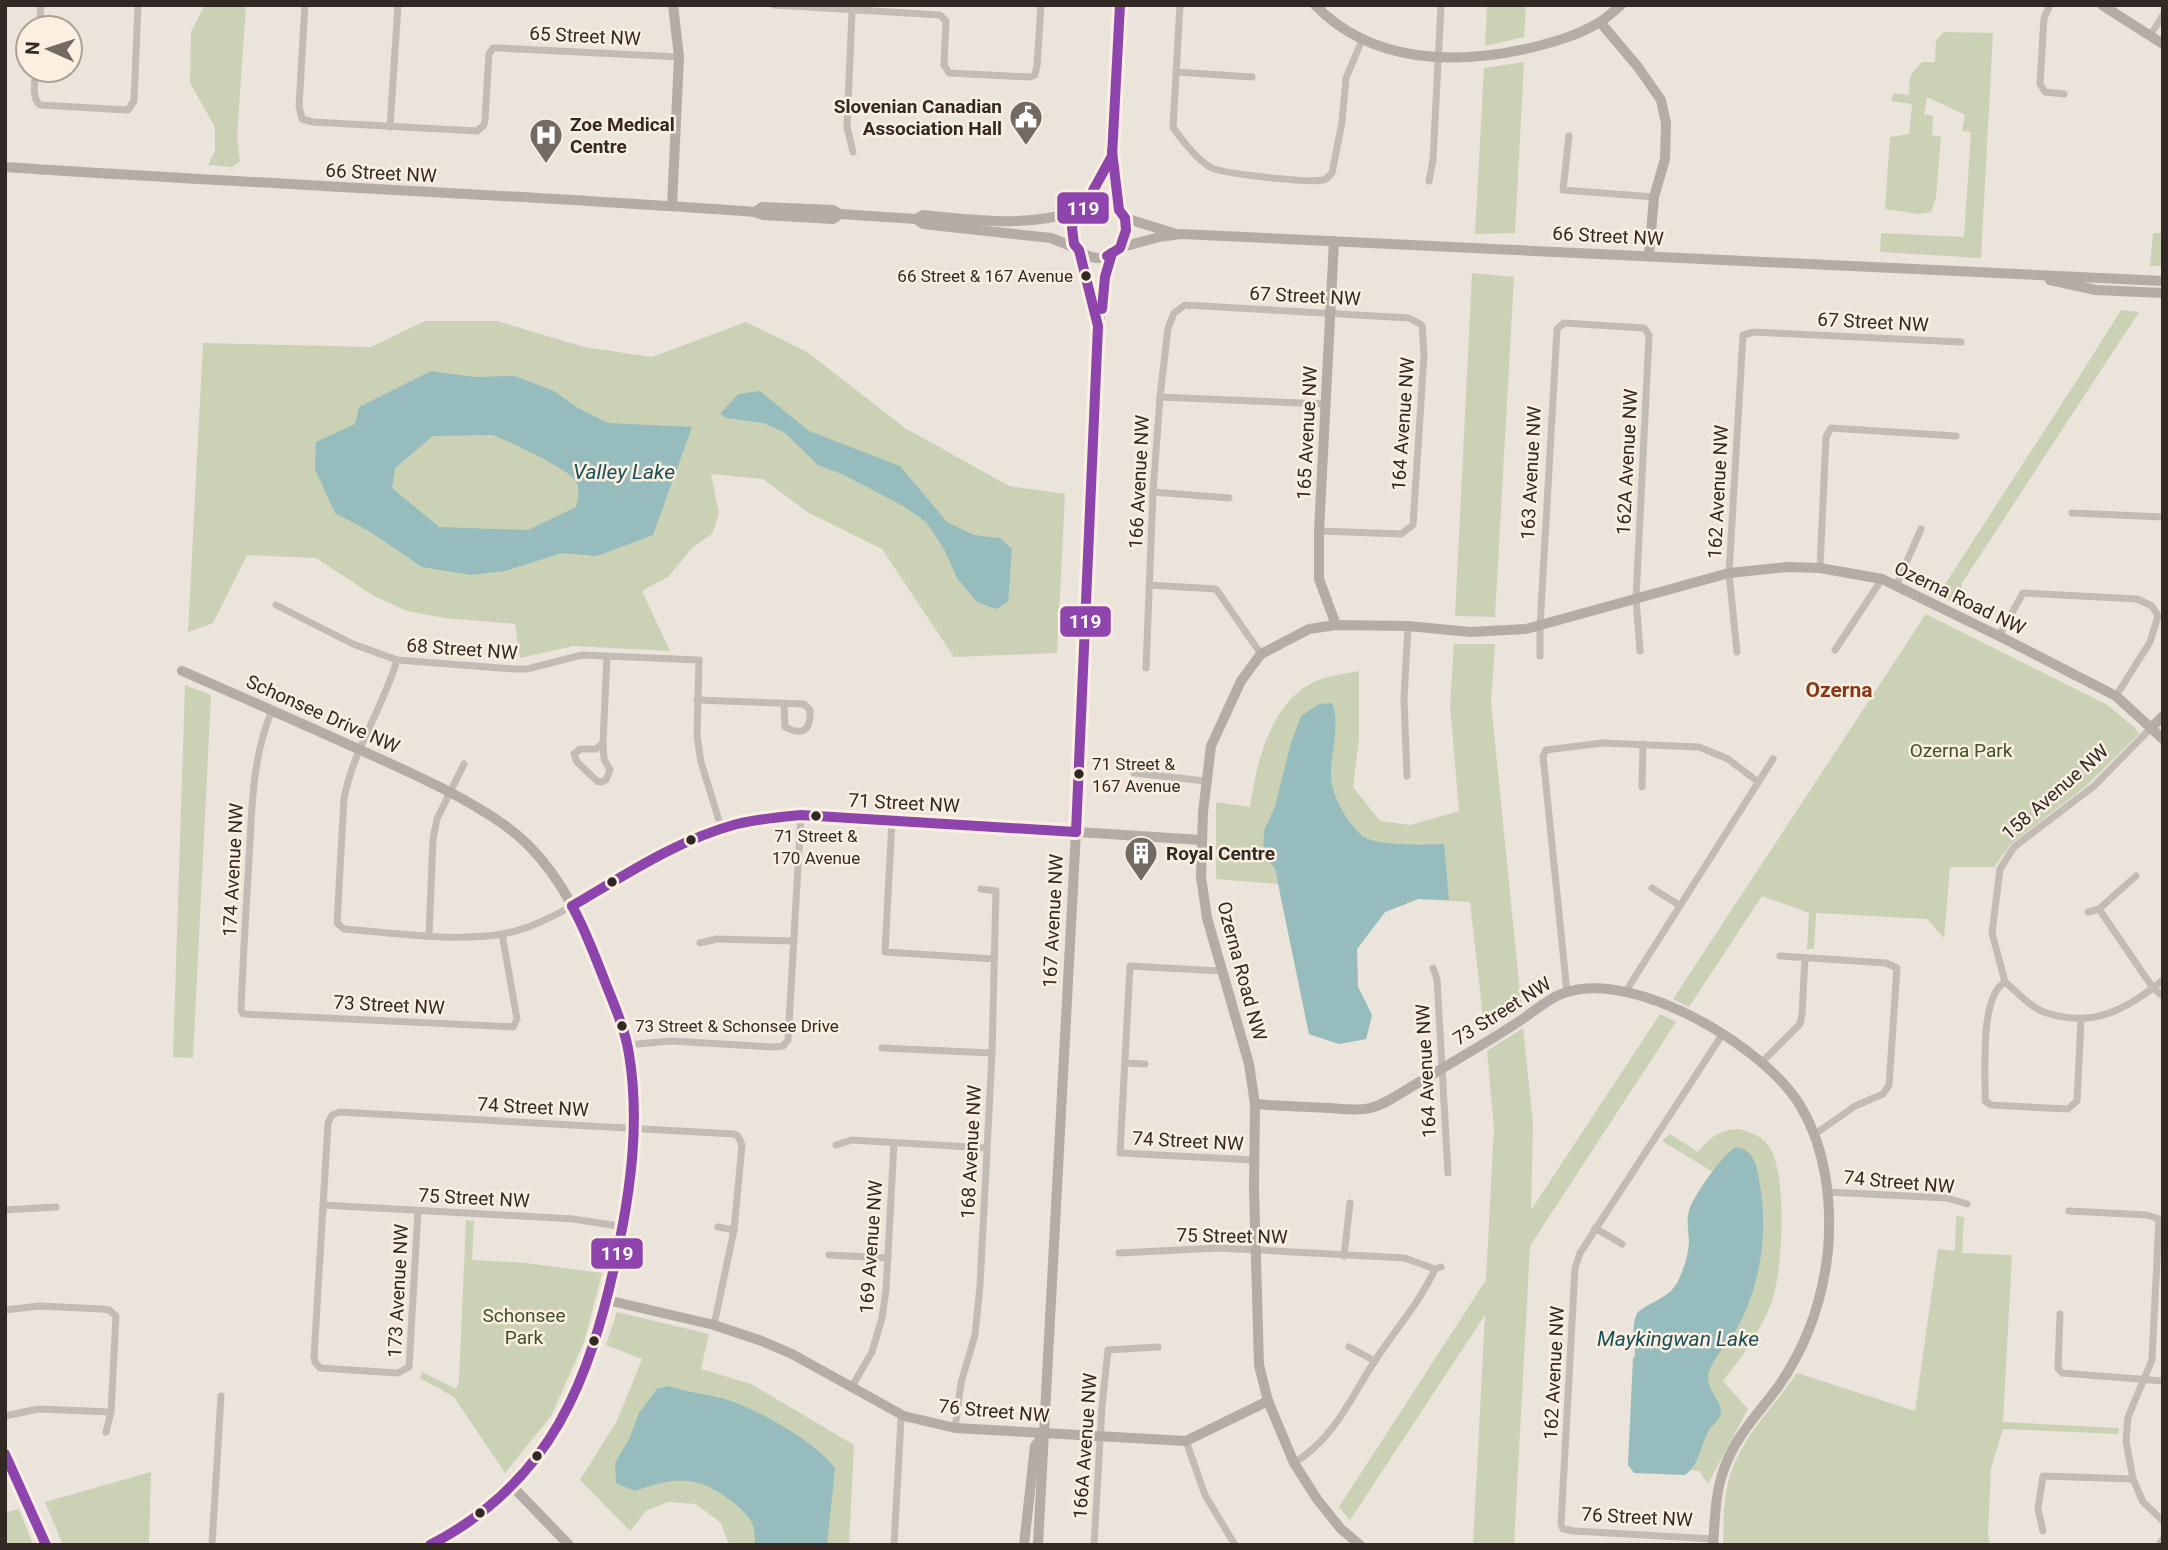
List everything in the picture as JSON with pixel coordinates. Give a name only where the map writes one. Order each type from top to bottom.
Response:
[{"type":"street","points":[[36,84],[35,101],[44,107],[123,111],[132,107],[138,5]]},
{"type":"street","points":[[305,5],[299,106],[302,119],[390,127],[398,5]]},
{"type":"street","points":[[672,206],[679,57],[673,5]]},
{"type":"street","points":[[774,5],[937,15],[944,18],[946,24],[944,65],[947,71],[1030,77],[1035,75],[1037,66],[1041,5]]},
{"type":"street","points":[[1112,156],[1074,218],[1072,228],[1078,249],[1098,257],[1116,251],[1126,235],[1112,156],[1120,5]]},
{"type":"street","points":[[1180,5],[1173,127],[1207,166],[1214,170],[1263,177],[1319,180],[1328,177],[1332,173],[1340,135],[1346,78],[1362,40]]},
{"type":"street","points":[[1315,5],[1325,16],[1362,40],[1398,52],[1465,58],[1498,55],[1557,41],[1600,22],[1621,5]]},
{"type":"street","points":[[1429,181],[1433,160],[1441,5]]},
{"type":"street","points":[[2050,5],[2045,18],[2040,84],[2045,92],[2063,94]]},
{"type":"street","points":[[2102,5],[2163,44]]},
{"type":"street","points":[[852,11],[847,127],[853,152]]},
{"type":"street","points":[[2150,36],[2163,15]]},
{"type":"street","points":[[1600,22],[1638,67],[1661,100],[1667,123],[1665,159],[1654,197],[1649,256]]},
{"type":"street","name":"65 Street NW","points":[[390,127],[471,131],[481,128],[485,119],[490,51],[498,47],[679,57]]},
{"type":"street","points":[[1176,72],[1252,77]]},
{"type":"street","points":[[1569,136],[1563,190],[1654,197]]},
{"type":"street","name":"66 Street NW","points":[[5,167],[755,212],[762,207],[834,210],[840,214],[916,219],[923,224],[1051,238],[1078,249]]},
{"type":"street","points":[[1082,208],[1099,202],[1110,205],[1122,214]]},
{"type":"street","name":"66 Street NW","points":[[916,219],[923,215],[1023,222],[1056,218],[1082,208]]},
{"type":"street","name":"66 Street NW","points":[[1122,214],[1177,234],[2163,281]]},
{"type":"street","name":"66 Street NW","points":[[1116,251],[1177,234]]},
{"type":"street","name":"165 Avenue NW","points":[[1334,241],[1318,531],[1319,579],[1336,625]]},
{"type":"street","name":"167 Avenue NW","points":[[1078,249],[1098,326]]},
{"type":"street","name":"167 Avenue NW","points":[[1038,1545],[1076,832],[1098,326],[1103,306],[1105,277],[1116,251]]},
{"type":"street","name":"66 Street NW","points":[[2036,275],[2070,286],[2096,290],[2163,293]]},
{"type":"street","name":"67 Street NW","points":[[1185,305],[1409,318],[1422,325]]},
{"type":"street","name":"166 Avenue NW","points":[[1146,668],[1160,397],[1168,328],[1174,313],[1185,305]]},
{"type":"street","name":"162A Avenue NW","points":[[1564,323],[1644,327],[1649,335],[1636,599]]},
{"type":"street","name":"163 Avenue NW","points":[[1540,627],[1558,329],[1564,323]]},
{"type":"street","name":"164 Avenue NW","points":[[1318,531],[1401,534],[1413,525],[1424,355],[1422,325]]},
{"type":"street","name":"67 Street NW","points":[[1743,335],[1754,332],[1961,342]]},
{"type":"street","name":"162 Avenue NW","points":[[1737,652],[1729,573],[1743,335]]},
{"type":"street","points":[[1160,397],[1326,404]]},
{"type":"street","points":[[1820,568],[1826,437],[1831,428],[1956,436]]},
{"type":"street","points":[[1153,492],[1228,498]]},
{"type":"street","points":[[2071,513],[2163,517]]},
{"type":"street","points":[[1896,586],[1921,529]]},
{"type":"street","name":"Ozerna Road NW","points":[[1360,1545],[1341,1529],[1317,1499],[1294,1463],[1269,1401],[1259,1365],[1255,1250],[1255,1104],[1249,1063],[1220,971],[1207,918],[1201,877],[1205,781],[1211,746],[1241,681],[1261,654],[1309,629],[1336,625],[1408,626],[1470,632],[1540,627],[1729,573],[1787,567],[1820,568],[1882,579],[1999,636],[2116,696],[2163,739]]},
{"type":"street","points":[[1835,650],[1882,579]]},
{"type":"street","points":[[1149,585],[1216,589],[1261,654]]},
{"type":"street","points":[[1999,636],[2023,593],[2137,598],[2152,606],[2158,616],[2150,642],[2116,696]]},
{"type":"street","points":[[1636,599],[1640,651]]},
{"type":"street","name":"68 Street NW","points":[[276,605],[353,644],[397,660],[436,665],[527,669],[569,657],[699,660],[697,700]]},
{"type":"street","points":[[1407,775],[1404,698],[1408,626]]},
{"type":"street","points":[[1540,627],[1540,656]]},
{"type":"street","points":[[603,743],[596,749],[580,749],[574,754],[577,762],[601,782],[610,774],[604,759],[603,743],[607,656]]},
{"type":"street","points":[[360,750],[386,694],[397,660]]},
{"type":"street","name":"Schonsee Drive NW","points":[[182,671],[360,750],[448,793],[519,836],[547,867],[572,906],[602,972],[627,1045],[635,1128],[632,1177],[624,1227],[593,1352],[572,1400],[546,1443],[512,1486],[454,1533],[430,1545]]},
{"type":"street","points":[[721,827],[696,736],[697,700],[784,704],[808,706],[808,729],[789,730],[785,727],[784,704]]},
{"type":"street","name":"174 Avenue NW","points":[[263,1016],[243,1014],[241,1010],[254,776],[263,733],[272,710]]},
{"type":"street","name":"158 Avenue NW","points":[[2005,982],[1992,933],[2000,869],[2014,847],[2094,786],[2163,716]]},
{"type":"street","points":[[1567,992],[1550,844],[1543,756],[1546,750],[1602,743],[1699,747],[1728,759],[1757,781]]},
{"type":"street","points":[[1642,787],[1643,744]]},
{"type":"street","name":"71 Street NW","points":[[360,750],[348,779],[344,799],[337,923],[344,929],[429,935],[502,934],[542,922],[678,845],[721,827],[762,817],[801,815],[1201,839]]},
{"type":"street","points":[[1626,991],[1773,759]]},
{"type":"street","points":[[429,935],[433,839],[437,819],[464,764]]},
{"type":"street","points":[[1134,773],[1205,781]]},
{"type":"street","points":[[627,1045],[671,1041],[783,1046],[788,1040],[801,815]]},
{"type":"street","points":[[892,820],[885,952],[994,959]]},
{"type":"street","points":[[2088,912],[2099,909],[2136,876]]},
{"type":"street","points":[[1652,888],[1679,905]]},
{"type":"street","name":"168 Avenue NW","points":[[955,1428],[961,1383],[975,1335],[981,1272],[992,1053],[996,891],[981,890]]},
{"type":"street","points":[[2099,909],[2153,988],[2163,996]]},
{"type":"street","name":"73 Street NW","points":[[263,1016],[513,1027],[517,1019],[502,934]]},
{"type":"street","points":[[700,943],[717,939],[794,942]]},
{"type":"street","points":[[1780,956],[1886,963],[1897,968],[1889,1085],[1883,1094],[1855,1106],[1815,1134]]},
{"type":"street","points":[[1761,1063],[1800,1024],[1805,959]]},
{"type":"street","points":[[1145,1064],[1126,1063],[1130,966],[1220,971]]},
{"type":"street","name":"164 Avenue NW","points":[[1433,968],[1437,979],[1448,1173]]},
{"type":"street","points":[[2081,1020],[2077,1101],[2068,1109],[1991,1105],[1985,1101],[1988,1008],[1997,987],[2005,982],[2041,1011],[2081,1020],[2121,1010],[2163,980]]},
{"type":"street","name":"73 Street NW","points":[[1255,1104],[1370,1108],[1443,1068],[1540,1005],[1567,992],[1593,987],[1626,991],[1658,1000],[1723,1035],[1761,1063],[1792,1093],[1815,1134],[1827,1192],[1829,1243],[1824,1282],[1803,1343],[1784,1377],[1750,1421],[1728,1458],[1717,1497],[1714,1542]]},
{"type":"street","name":"162 Avenue NW","points":[[1561,1524],[1575,1268],[1580,1252],[1723,1035]]},
{"type":"street","points":[[882,1048],[992,1053]]},
{"type":"street","name":"74 Street NW","points":[[1126,1063],[1120,1153],[1254,1160]]},
{"type":"street","name":"74 Street NW","points":[[323,1205],[329,1119],[340,1112],[729,1133],[738,1136],[742,1149],[734,1230]]},
{"type":"street","points":[[836,1145],[852,1140],[987,1148]]},
{"type":"street","name":"169 Avenue NW","points":[[851,1388],[872,1352],[885,1304],[894,1143]]},
{"type":"street","name":"74 Street NW","points":[[1827,1192],[1947,1198],[1967,1204]]},
{"type":"street","points":[[1344,1256],[1350,1203]]},
{"type":"street","name":"75 Street NW","points":[[323,1205],[573,1219],[624,1227]]},
{"type":"street","name":"173 Avenue NW","points":[[323,1205],[314,1362],[320,1368],[398,1373],[406,1371],[410,1364],[418,1211]]},
{"type":"street","points":[[5,1210],[56,1208]]},
{"type":"street","points":[[2069,1211],[2147,1215],[2159,1219],[2152,1360],[2128,1417],[2126,1441],[2133,1479],[2143,1502],[2163,1521]]},
{"type":"street","points":[[714,1325],[734,1230],[719,1227]]},
{"type":"street","points":[[1595,1228],[1622,1244]]},
{"type":"street","name":"75 Street NW","points":[[1119,1253],[1219,1248],[1405,1258],[1438,1268],[1375,1361]]},
{"type":"street","points":[[829,1255],[888,1258]]},
{"type":"street","name":"76 Street NW","points":[[607,1300],[714,1325],[762,1341],[792,1354],[904,1416],[955,1428],[1186,1441],[1269,1401]]},
{"type":"street","points":[[5,1310],[39,1306],[103,1309],[113,1312],[116,1320],[111,1412],[106,1432]]},
{"type":"street","points":[[2060,1314],[2058,1368],[2062,1373],[2163,1381]]},
{"type":"street","name":"166A Avenue NW","points":[[1094,1545],[1108,1350],[1158,1347]]},
{"type":"street","points":[[1294,1463],[1310,1454],[1339,1422],[1375,1361],[1349,1347]]},
{"type":"street","points":[[212,1545],[221,1396]]},
{"type":"street","points":[[5,1416],[38,1409],[111,1412]]},
{"type":"street","points":[[894,1545],[901,1420],[904,1416]]},
{"type":"street","name":"167 Avenue NW","points":[[1024,1545],[1035,1446],[1044,1433]]},
{"type":"street","points":[[1186,1441],[1205,1495],[1235,1545]]},
{"type":"street","points":[[5,1453],[46,1545]]},
{"type":"street","points":[[2043,1531],[2038,1508],[2043,1476],[2133,1479]]},
{"type":"street","points":[[512,1486],[569,1545]]},
{"type":"street","name":"76 Street NW","points":[[1561,1524],[1563,1529],[1574,1531],[1714,1542]]},
{"type":"street","points":[[2159,1545],[2163,1539]]},
{"type":"green space","points":[[205,5],[246,5],[237,138],[240,161],[232,167],[208,165],[215,151],[215,127],[190,83],[191,32]]},
{"type":"green space","points":[[1487,5],[1526,5],[1524,37],[1485,46]]},
{"type":"green space","points":[[1944,32],[1993,33],[1981,258],[1880,252],[1881,233],[1964,237],[1971,132],[1962,131],[1965,115],[1927,97],[1924,114],[1933,116],[1932,135],[1941,137],[1936,198],[1931,212],[1918,214],[1885,209],[1890,137],[1909,134],[1912,104],[1891,101],[1894,93],[1909,95],[1910,76],[1922,62],[1935,62],[1936,40]]},
{"type":"green space","points":[[1524,62],[1515,233],[1475,234],[1484,68]]},
{"type":"green space","points":[[2153,233],[2163,233],[2163,266],[2150,266]]},
{"type":"green space","points":[[1472,273],[1514,277],[1495,617],[1455,616]]},
{"type":"green space","points":[[2121,310],[2139,312],[1962,583],[1962,608],[1938,595],[2079,377]]},
{"type":"green space","points":[[425,321],[497,321],[584,347],[652,357],[746,322],[807,352],[905,428],[1009,486],[1065,494],[1057,653],[954,657],[882,549],[809,513],[763,479],[711,474],[719,514],[712,534],[692,548],[669,576],[642,591],[670,651],[573,646],[520,658],[515,624],[445,618],[407,611],[374,596],[316,558],[247,555],[213,623],[188,632],[203,343],[371,347]]},
{"type":"green space","name":"Ozerna Park","points":[[1926,614],[2106,704],[2139,734],[2086,786],[2011,844],[1994,867],[1950,867],[1944,938],[1927,919],[1816,913],[1814,949],[1807,949],[1809,913],[1762,896],[1689,1007],[1673,999]]},
{"type":"green space","points":[[1454,644],[1495,644],[1491,702],[1521,1003],[1484,1027],[1470,902],[1418,899],[1385,912],[1357,949],[1358,987],[1372,1015],[1366,1039],[1339,1044],[1309,1034],[1278,884],[1216,879],[1216,802],[1250,807],[1268,735],[1288,703],[1300,690],[1316,681],[1359,671],[1359,738],[1353,787],[1380,821],[1410,825],[1459,811],[1450,705]]},
{"type":"green space","points":[[185,685],[211,695],[193,1058],[173,1057]]},
{"type":"green space","points":[[1660,1014],[1676,1022],[1530,1246],[1514,1545],[1473,1545],[1485,1315],[1350,1520],[1339,1507],[1486,1280],[1494,1128],[1487,1051],[1523,1028],[1533,1123],[1531,1210]]},
{"type":"green space","points":[[1740,1129],[1762,1139],[1774,1158],[1781,1198],[1781,1247],[1771,1304],[1750,1344],[1723,1381],[1748,1409],[1708,1484],[1699,1471],[1691,1470],[1706,1416],[1700,1379],[1744,1172],[1713,1172],[1662,1141],[1670,1134],[1698,1152],[1716,1135]]},
{"type":"green space","points":[[1956,1216],[1964,1217],[1962,1253],[2012,1255],[2003,1422],[2119,1428],[2118,1434],[2003,1429],[1991,1468],[1988,1534],[1990,1545],[1723,1545],[1726,1495],[1734,1464],[1749,1436],[1797,1373],[1915,1411],[1938,1249],[1955,1251]]},
{"type":"green space","name":"Schonsee Park","points":[[466,1220],[474,1221],[472,1260],[526,1263],[602,1273],[584,1342],[551,1416],[505,1473],[454,1397],[420,1378],[422,1372],[456,1389],[459,1381]]},
{"type":"green space","points":[[617,1312],[709,1334],[701,1369],[751,1384],[854,1445],[849,1545],[729,1545],[721,1523],[696,1504],[668,1502],[646,1511],[630,1531],[580,1480],[617,1421],[642,1359],[606,1345]]},
{"type":"green space","points":[[151,1472],[149,1545],[63,1545],[45,1502]]},
{"type":"green space","points":[[19,1509],[33,1545],[5,1545],[5,1513]]},
{"type":"water","name":"Valley Lake","points":[[431,371],[474,377],[515,376],[554,391],[578,408],[608,423],[692,427],[653,535],[597,556],[562,553],[505,571],[471,575],[422,567],[369,531],[335,513],[315,469],[316,442],[355,424],[359,407]],"holes":[[[492,435],[536,455],[570,475],[578,487],[576,507],[528,530],[439,527],[392,488],[395,468],[433,436]]]},
{"type":"water","points":[[760,391],[809,431],[900,466],[947,522],[974,535],[1000,538],[1012,549],[1008,602],[996,609],[977,602],[957,578],[944,549],[926,522],[905,507],[842,474],[818,465],[785,433],[764,423],[727,418],[720,414],[738,394]]},
{"type":"water","points":[[1332,703],[1336,721],[1331,777],[1334,793],[1342,810],[1358,832],[1371,840],[1403,844],[1444,844],[1449,900],[1418,899],[1385,912],[1357,949],[1358,987],[1372,1015],[1366,1039],[1339,1044],[1309,1034],[1275,868],[1263,857],[1264,831],[1275,806],[1291,743],[1301,716],[1319,704]]},
{"type":"water","name":"Maykingwan Lake","points":[[1736,1147],[1752,1156],[1756,1167],[1762,1203],[1763,1238],[1758,1273],[1747,1307],[1708,1374],[1709,1386],[1720,1406],[1721,1414],[1709,1430],[1694,1466],[1685,1475],[1634,1473],[1628,1465],[1636,1316],[1675,1286],[1688,1253],[1691,1204],[1717,1166]]},
{"type":"water","points":[[668,1386],[744,1406],[788,1429],[826,1458],[835,1468],[827,1545],[755,1545],[754,1531],[748,1516],[715,1490],[697,1482],[668,1482],[635,1491],[616,1483],[615,1463],[630,1437],[639,1413],[657,1389]]},
{"type":"transit line","name":"119","points":[[1076,832],[1098,326],[1079,250],[1074,244],[1072,228],[1074,218],[1084,207],[1112,156],[1120,5]]},
{"type":"transit line","name":"119","points":[[1107,256],[1120,248],[1126,230],[1125,218],[1119,210],[1112,151]]},
{"type":"transit line","name":"119","points":[[1102,309],[1105,277],[1112,253]]},
{"type":"transit line","name":"119","points":[[572,906],[693,839],[761,819],[801,815],[1076,832]]},
{"type":"transit line","name":"119","points":[[430,1545],[472,1520],[507,1491],[536,1458],[559,1423],[594,1344],[617,1254],[626,1204],[634,1129],[629,1054],[615,1006],[572,906]]},
{"type":"transit line","name":"119","points":[[5,1454],[46,1545]]},
{"type":"place","name":"Slovenian Canadian Association Hall","points":[[1026,147]]},
{"type":"place","name":"Zoe Medical Centre","points":[[546,165]]},
{"type":"place","name":"66 Street & 167 Avenue","points":[[1086,276]]},
{"type":"place","name":"71 Street & 167 Avenue","points":[[1079,774]]},
{"type":"place","name":"71 Street & 170 Avenue","points":[[816,816]]},
{"type":"place","name":"Royal Centre","points":[[1141,883]]},
{"type":"place","name":"73 Street & Schonsee Drive","points":[[622,1026]]},
{"type":"district","name":"Ozerna","points":[[1839,690]]}]
